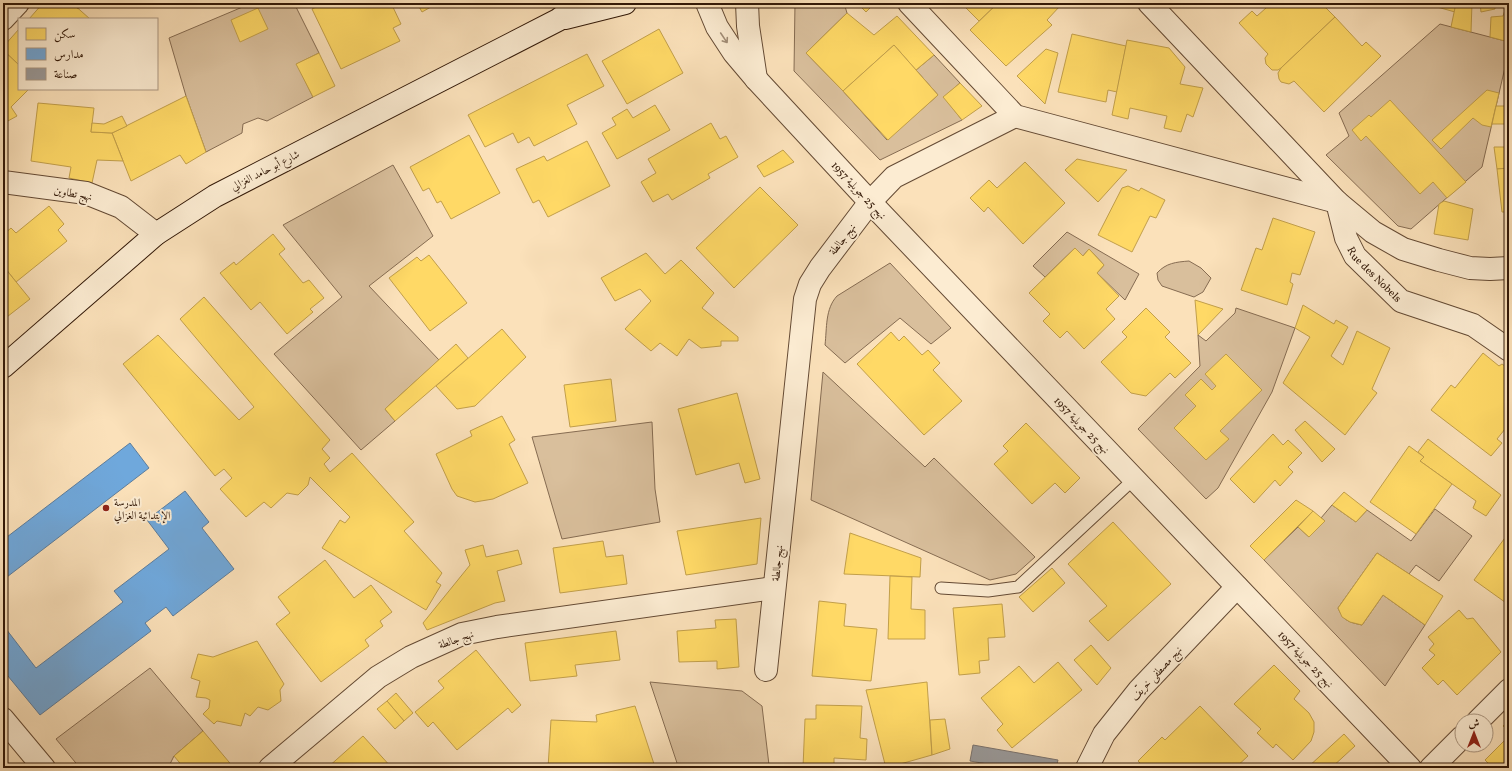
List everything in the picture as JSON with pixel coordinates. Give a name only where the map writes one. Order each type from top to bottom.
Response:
[{"type":"street","points":[[3,19],[18,3]]},
{"type":"street","name":"شارع أبو حامد الغزالي","points":[[3,367],[156,234],[215,196],[558,20],[581,3]]},
{"type":"street","name":"شارع أبو حامد الغزالي","points":[[558,20],[625,3]]},
{"type":"street","name":"نهج 25 جويلية 1957","points":[[707,3],[717,27],[734,53],[756,79],[870,202],[1410,768]]},
{"type":"street","points":[[747,3],[748,26],[756,79]]},
{"type":"street","points":[[909,3],[1015,116],[1337,202]]},
{"type":"street","points":[[1149,3],[1337,202],[1373,232],[1403,249],[1470,268],[1509,268]]},
{"type":"street","name":"نهج جالطة","points":[[270,768],[378,677],[411,657],[462,634],[497,627],[774,588],[805,299],[810,284],[820,268],[870,202],[894,177],[1015,116]]},
{"type":"street","name":"نهج تطاوين","points":[[3,182],[86,193],[121,207],[156,234]]},
{"type":"street","name":"Rue des Nobels","points":[[1337,202],[1346,238],[1355,256],[1401,301],[1473,325],[1509,350]]},
{"type":"street","name":"نهج مصطفى خريّف","points":[[1087,768],[1104,734],[1139,690],[1237,587]]},
{"type":"street","points":[[766,670],[774,588]]},
{"type":"street","points":[[1486,713],[1509,690]]},
{"type":"street","points":[[3,719],[44,768]]},
{"type":"street","points":[[1430,768],[1454,745]]},
{"type":"lane","points":[[942,588],[988,591],[1018,587],[1134,479]]},
{"type":"shaded area","points":[[252,3],[294,3],[319,53],[297,64],[313,97],[267,121],[258,118],[243,124],[242,133],[206,152],[186,96],[169,38]]},
{"type":"shaded area","points":[[795,3],[844,3],[847,13],[806,53],[887,140],[938,95],[916,70],[934,55],[960,83],[944,97],[962,120],[880,160],[794,71]]},
{"type":"shaded area","points":[[1440,24],[1509,42],[1509,50],[1482,167],[1411,229],[1398,226],[1326,155],[1349,136],[1339,113]]},
{"type":"shaded area","points":[[393,165],[433,236],[369,286],[439,360],[385,409],[395,421],[361,450],[274,354],[342,297],[283,225]]},
{"type":"shaded area","points":[[1067,232],[1139,274],[1125,300],[1097,273],[1104,265],[1089,249],[1083,256],[1075,248],[1045,277],[1033,266]]},
{"type":"shaded area","points":[[1189,261],[1201,268],[1211,278],[1203,292],[1194,297],[1162,286],[1158,280],[1157,273],[1160,270],[1172,264]]},
{"type":"shaded area","points":[[890,263],[951,328],[931,344],[900,318],[845,363],[825,345],[827,319],[830,307],[837,296]]},
{"type":"shaded area","points":[[1236,308],[1295,328],[1272,392],[1218,488],[1206,499],[1138,429],[1200,366],[1198,335],[1206,341],[1235,313]]},
{"type":"shaded area","points":[[823,372],[925,467],[934,458],[1035,557],[1016,574],[990,580],[811,500]]},
{"type":"shaded area","points":[[652,422],[655,489],[660,522],[562,539],[532,437]]},
{"type":"shaded area","points":[[1332,505],[1356,522],[1367,510],[1411,541],[1435,509],[1472,536],[1439,581],[1416,565],[1409,574],[1377,553],[1338,608],[1342,616],[1347,620],[1362,625],[1383,595],[1425,625],[1385,686],[1264,560],[1298,527],[1309,537],[1325,521],[1321,518]]},
{"type":"shaded area","points":[[150,668],[203,731],[174,756],[168,768],[80,768],[56,739]]},
{"type":"shaded area","points":[[650,682],[742,691],[762,706],[769,765],[754,768],[677,768],[677,763]]},
{"type":"building: سكن","points":[[43,3],[72,3],[89,18],[30,18]]},
{"type":"building: سكن","points":[[72,3],[85,3],[78,9]]},
{"type":"building: سكن","points":[[324,3],[346,3],[347,6],[353,3],[391,3],[401,24],[393,28],[400,41],[341,69],[312,9]]},
{"type":"building: سكن","points":[[417,3],[438,3],[422,12]]},
{"type":"building: سكن","points":[[857,3],[875,3],[866,12]]},
{"type":"building: سكن","points":[[961,3],[998,3],[979,21]]},
{"type":"building: سكن","points":[[998,3],[1057,3],[1060,6],[1047,20],[1052,25],[1006,66],[970,30]]},
{"type":"building: سكن","points":[[1261,3],[1321,3],[1335,17],[1281,68],[1278,70],[1272,70],[1266,64],[1265,58],[1268,54],[1239,23],[1252,11],[1257,16],[1266,8]]},
{"type":"building: سكن","points":[[1423,3],[1456,3],[1455,12]]},
{"type":"building: سكن","points":[[1456,3],[1472,3],[1471,32],[1451,27]]},
{"type":"building: سكن","points":[[1480,3],[1495,3],[1495,9],[1481,12]]},
{"type":"building: سكن","points":[[258,8],[268,29],[240,42],[231,20]]},
{"type":"building: سكن","points":[[1505,10],[1509,10],[1509,42],[1490,37],[1491,17],[1503,16]]},
{"type":"building: سكن","points":[[847,13],[874,35],[897,16],[934,55],[916,70],[894,45],[843,91],[806,53]]},
{"type":"building: سكن","points":[[1335,17],[1362,46],[1366,42],[1381,56],[1324,112],[1294,81],[1289,84],[1281,82],[1278,73],[1281,68]]},
{"type":"building: سكن","points":[[659,29],[683,73],[627,104],[602,61]]},
{"type":"building: سكن","points":[[18,30],[18,64],[3,50],[3,47]]},
{"type":"building: سكن","points":[[1072,34],[1126,46],[1117,92],[1108,90],[1106,102],[1058,92]]},
{"type":"building: سكن","points":[[1127,40],[1169,48],[1185,67],[1180,84],[1203,88],[1193,117],[1187,114],[1181,132],[1164,128],[1167,116],[1130,108],[1128,119],[1112,115]]},
{"type":"building: سكن","points":[[894,45],[938,95],[888,140],[843,91]]},
{"type":"building: سكن","points":[[1046,49],[1058,53],[1045,104],[1017,76]]},
{"type":"building: سكن","points":[[3,50],[18,64],[18,90],[28,90],[11,107],[17,116],[6,122],[3,119]]},
{"type":"building: سكن","points":[[319,53],[335,86],[313,97],[296,64]]},
{"type":"building: سكن","points":[[587,54],[604,86],[567,105],[577,124],[534,146],[529,137],[518,143],[513,133],[485,147],[468,115]]},
{"type":"building: سكن","points":[[960,83],[982,106],[962,120],[943,97]]},
{"type":"building: سكن","points":[[1487,90],[1499,93],[1491,127],[1482,125],[1473,118],[1441,149],[1432,140]]},
{"type":"building: سكن","points":[[186,96],[206,152],[186,164],[180,155],[131,181],[112,133]]},
{"type":"building: سكن","points":[[1390,100],[1466,182],[1447,198],[1433,182],[1420,194],[1366,136],[1361,141],[1352,130],[1369,115],[1371,117]]},
{"type":"building: سكن","points":[[38,103],[94,108],[91,132],[112,133],[123,161],[97,160],[92,183],[69,178],[71,167],[31,161]]},
{"type":"building: سكن","points":[[655,105],[670,130],[617,159],[602,133],[616,125],[612,118],[627,109],[633,118]]},
{"type":"building: سكن","points":[[1496,106],[1509,106],[1509,124],[1492,124]]},
{"type":"building: سكن","points":[[122,116],[127,126],[112,133],[91,132],[92,123],[104,124]]},
{"type":"building: سكن","points":[[711,123],[720,139],[726,136],[738,157],[708,174],[710,178],[672,200],[668,194],[653,202],[641,182],[656,173],[648,159]]},
{"type":"building: سكن","points":[[469,135],[500,193],[451,219],[441,201],[437,203],[429,188],[423,191],[410,167]]},
{"type":"building: سكن","points":[[587,141],[610,186],[548,217],[539,200],[533,203],[516,169],[544,156],[547,161]]},
{"type":"building: سكن","points":[[1494,147],[1509,147],[1509,168],[1497,169]]},
{"type":"building: سكن","points":[[783,150],[794,162],[764,177],[757,166]]},
{"type":"building: سكن","points":[[1077,159],[1127,170],[1098,202],[1065,170]]},
{"type":"building: سكن","points":[[1025,162],[1065,203],[1023,244],[988,207],[984,212],[970,198],[989,180],[997,188]]},
{"type":"building: سكن","points":[[1509,168],[1509,212],[1502,212],[1497,169]]},
{"type":"building: سكن","points":[[1128,186],[1139,191],[1141,188],[1165,200],[1156,218],[1150,216],[1132,252],[1098,235],[1122,188]]},
{"type":"building: سكن","points":[[760,187],[798,225],[734,288],[696,248]]},
{"type":"building: سكن","points":[[1444,201],[1473,209],[1468,240],[1434,234],[1439,204]]},
{"type":"building: سكن","points":[[49,206],[64,224],[58,230],[67,241],[16,282],[3,265],[3,235],[11,228],[16,233]]},
{"type":"building: سكن","points":[[1273,218],[1315,232],[1300,275],[1292,273],[1290,282],[1293,284],[1287,305],[1241,290],[1256,248],[1262,250]]},
{"type":"building: سكن","points":[[273,234],[285,249],[279,254],[303,283],[309,280],[324,298],[310,309],[313,312],[287,334],[260,302],[251,310],[220,273],[234,262],[236,265]]},
{"type":"building: سكن","points":[[1075,248],[1083,256],[1089,249],[1104,265],[1097,273],[1119,296],[1106,309],[1115,319],[1084,349],[1067,331],[1060,338],[1043,321],[1050,314],[1029,293]]},
{"type":"building: سكن","points":[[646,253],[665,274],[681,260],[714,293],[702,308],[738,337],[738,341],[721,341],[721,346],[701,348],[689,339],[677,356],[660,343],[651,351],[625,329],[651,301],[640,289],[615,301],[601,278]]},
{"type":"building: سكن","points":[[429,255],[467,303],[430,331],[389,278],[417,257],[421,261]]},
{"type":"building: سكن","points":[[4,267],[30,299],[3,320],[3,268]]},
{"type":"building: سكن","points":[[204,297],[330,440],[322,449],[330,458],[324,464],[330,472],[352,453],[414,522],[404,531],[442,573],[436,582],[441,585],[426,610],[322,548],[340,520],[345,523],[350,517],[310,477],[308,485],[298,495],[287,493],[271,508],[264,502],[246,517],[220,489],[232,478],[224,469],[215,476],[123,364],[158,335],[239,420],[254,407],[180,319]]},
{"type":"building: سكن","points":[[1195,300],[1223,309],[1198,335]]},
{"type":"building: سكن","points":[[1303,305],[1334,324],[1336,320],[1348,327],[1331,356],[1343,365],[1357,331],[1390,348],[1372,389],[1377,393],[1345,435],[1283,383],[1310,337],[1295,328]]},
{"type":"building: سكن","points":[[1146,308],[1170,332],[1165,337],[1191,363],[1175,378],[1170,373],[1146,396],[1131,393],[1101,362],[1127,337],[1122,332]]},
{"type":"building: سكن","points":[[502,329],[526,357],[475,406],[457,409],[436,386]]},
{"type":"building: سكن","points":[[891,332],[899,341],[904,336],[922,355],[928,350],[940,363],[933,370],[962,401],[924,435],[857,364]]},
{"type":"building: سكن","points":[[456,344],[468,358],[395,421],[385,409]]},
{"type":"building: سكن","points":[[1483,353],[1499,366],[1502,364],[1509,369],[1509,424],[1497,439],[1502,443],[1491,456],[1431,410],[1451,385],[1455,388]]},
{"type":"building: سكن","points":[[1226,354],[1262,390],[1220,431],[1229,439],[1206,460],[1174,428],[1196,406],[1185,395],[1201,379],[1212,390],[1216,386],[1205,374]]},
{"type":"building: سكن","points":[[611,379],[616,421],[570,427],[564,385]]},
{"type":"building: سكن","points":[[737,393],[760,479],[745,483],[739,463],[696,475],[678,409]]},
{"type":"building: سكن","points":[[502,416],[515,440],[509,444],[528,483],[493,499],[475,502],[457,496],[452,489],[436,454],[472,436],[470,431]]},
{"type":"building: سكن","points":[[1305,421],[1335,449],[1322,462],[1295,430]]},
{"type":"building: سكن","points":[[1026,423],[1080,478],[1065,493],[1055,483],[1032,504],[994,464],[1008,451],[1003,446]]},
{"type":"building: سكن","points":[[1273,434],[1283,445],[1288,440],[1302,453],[1288,467],[1293,472],[1280,486],[1275,480],[1254,503],[1230,479]]},
{"type":"building: سكن","points":[[1428,439],[1501,495],[1486,516],[1473,508],[1476,501],[1420,461],[1424,457],[1418,452]]},
{"type":"building: سكن","points":[[1409,446],[1424,457],[1420,461],[1452,484],[1416,534],[1370,502]]},
{"type":"building: سكن","points":[[1344,492],[1367,510],[1356,522],[1332,505]]},
{"type":"building: سكن","points":[[1296,500],[1313,511],[1264,560],[1250,546]]},
{"type":"building: سكن","points":[[1313,511],[1325,521],[1309,537],[1298,527]]},
{"type":"building: سكن","points":[[761,518],[757,564],[686,575],[677,531]]},
{"type":"building: سكن","points":[[1113,522],[1171,584],[1108,641],[1089,621],[1107,606],[1068,564]]},
{"type":"building: سكن","points":[[850,533],[921,558],[920,577],[844,574]]},
{"type":"building: سكن","points":[[1507,535],[1509,537],[1509,605],[1474,580]]},
{"type":"building: سكن","points":[[603,541],[606,557],[623,555],[627,584],[560,593],[553,548]]},
{"type":"building: سكن","points":[[483,545],[486,557],[518,550],[522,564],[497,571],[505,601],[495,603],[427,630],[423,623],[470,565],[465,550]]},
{"type":"building: سكن","points":[[1377,553],[1443,596],[1425,625],[1383,595],[1362,625],[1350,622],[1342,617],[1338,608]]},
{"type":"building: سكن","points":[[325,560],[354,598],[371,585],[392,612],[380,621],[383,626],[365,640],[369,646],[321,682],[276,624],[290,613],[278,597]]},
{"type":"building: سكن","points":[[1052,568],[1065,583],[1033,612],[1019,597]]},
{"type":"building: سكن","points":[[890,576],[912,577],[911,609],[925,610],[925,639],[888,639]]},
{"type":"building: سكن","points":[[819,601],[846,604],[844,626],[877,629],[871,681],[812,676]]},
{"type":"building: سكن","points":[[1002,604],[1005,637],[988,638],[989,660],[979,661],[980,673],[959,675],[953,608]]},
{"type":"building: سكن","points":[[1459,610],[1467,619],[1473,618],[1501,652],[1457,695],[1443,680],[1438,685],[1422,668],[1435,655],[1429,650],[1434,644],[1428,637]]},
{"type":"building: سكن","points":[[736,619],[739,667],[717,669],[717,661],[679,662],[677,631],[716,628],[715,620]]},
{"type":"building: سكن","points":[[616,631],[620,660],[575,665],[577,676],[530,681],[525,643]]},
{"type":"building: سكن","points":[[257,641],[284,684],[280,690],[281,701],[268,710],[258,707],[250,716],[245,713],[241,726],[217,721],[214,724],[203,714],[209,708],[210,700],[196,697],[200,681],[191,678],[198,654],[213,657]]},
{"type":"building: سكن","points":[[1091,645],[1111,668],[1097,685],[1074,660]]},
{"type":"building: سكن","points":[[476,650],[521,705],[512,713],[508,708],[457,750],[433,722],[428,727],[415,712],[444,688],[438,681]]},
{"type":"building: سكن","points":[[1058,662],[1082,690],[1012,748],[997,730],[1003,724],[981,698],[1019,666],[1034,683]]},
{"type":"building: سكن","points":[[1274,665],[1300,691],[1294,699],[1309,713],[1314,722],[1314,732],[1311,741],[1293,760],[1276,744],[1273,748],[1257,733],[1261,729],[1234,704]]},
{"type":"building: سكن","points":[[927,682],[932,755],[886,768],[866,690]]},
{"type":"building: سكن","points":[[396,693],[413,713],[404,721],[387,701]]},
{"type":"building: سكن","points":[[387,701],[404,721],[395,729],[377,709]]},
{"type":"building: سكن","points":[[816,705],[862,706],[860,738],[867,739],[866,760],[834,758],[834,768],[803,768],[805,719],[816,719]]},
{"type":"building: سكن","points":[[635,706],[654,764],[643,768],[548,768],[551,720],[597,722],[596,715]]},
{"type":"building: سكن","points":[[1200,706],[1248,756],[1235,768],[1145,768],[1138,761],[1162,737],[1165,740]]},
{"type":"building: سكن","points":[[945,719],[950,749],[932,755],[930,720]]},
{"type":"building: سكن","points":[[1509,720],[1509,731],[1503,726]]},
{"type":"building: سكن","points":[[203,731],[234,768],[184,768],[174,756]]},
{"type":"building: سكن","points":[[1344,734],[1355,746],[1331,768],[1307,768]]},
{"type":"building: سكن","points":[[363,736],[392,768],[327,768]]},
{"type":"building: سكن","points":[[1509,736],[1509,768],[1493,768],[1485,760],[1492,753],[1494,753],[1494,751]]},
{"type":"building: مدارس","points":[[130,443],[149,468],[3,580],[3,540]]},
{"type":"building: مدارس","points":[[185,491],[209,522],[202,528],[234,569],[173,616],[166,607],[145,623],[151,631],[40,715],[3,670],[3,625],[36,668],[123,602],[114,591],[169,549],[147,520]]},
{"type":"building: صناعة","points":[[973,745],[1058,760],[1056,768],[1011,768],[970,761]]},
{"type":"place","name":"المدرسة الإبتدائية الغزالي","points":[[106,508]]}]
